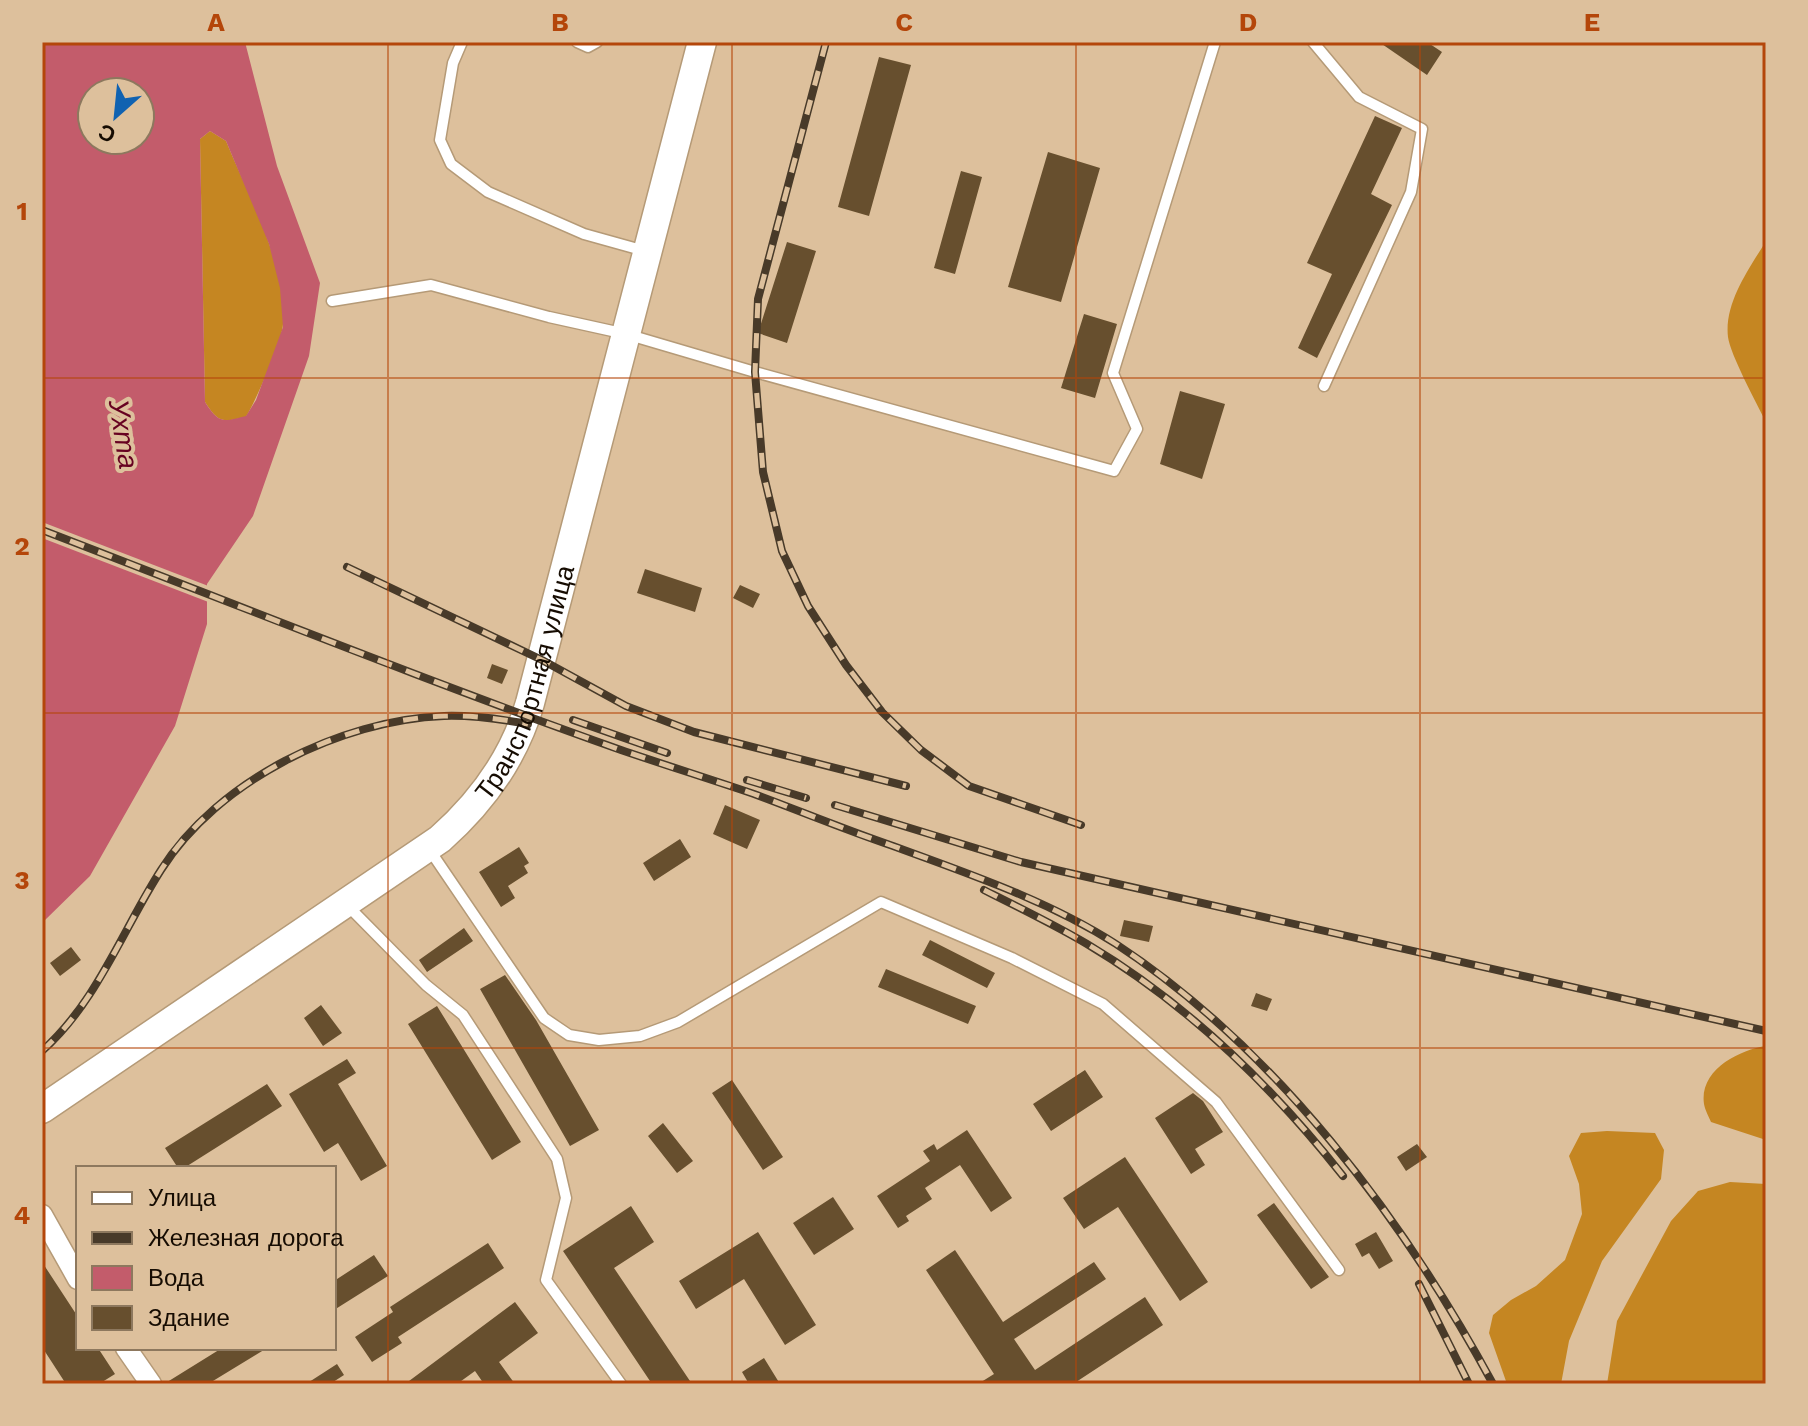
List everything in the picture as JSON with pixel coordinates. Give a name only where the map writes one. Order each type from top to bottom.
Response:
[{"type":"street","name":"Транспортная улица","points":[[42,1109],[428,847],[463,817],[496,778],[524,723],[702,42]]},
{"type":"street","points":[[42,1215],[76,1275]]},
{"type":"street","points":[[127,1350],[151,1384]]},
{"type":"lane","points":[[462,42],[453,63],[440,140],[451,164],[488,192],[584,234],[646,251]]},
{"type":"lane","points":[[577,42],[588,47],[597,42]]},
{"type":"lane","points":[[332,301],[431,285],[626,334],[1114,471],[1137,429],[1113,373],[1214,42]]},
{"type":"lane","points":[[1313,42],[1359,97],[1422,129],[1411,192],[1324,386]]},
{"type":"lane","points":[[428,847],[544,1018],[569,1035],[599,1040],[640,1036],[678,1022],[881,902],[1012,958],[1103,1004],[1216,1102],[1339,1270]]},
{"type":"lane","points":[[346,904],[426,985],[463,1015],[557,1159],[566,1198],[546,1280],[621,1384]]},
{"type":"shaded area","points":[[210,131],[226,141],[255,207],[279,277],[282,300],[282,332],[256,398],[246,417],[227,420],[218,418],[205,402],[200,139]]},
{"type":"shaded area","points":[[1766,241],[1766,422],[1734,355],[1728,337],[1728,324],[1739,287]]},
{"type":"shaded area","points":[[1766,1046],[1766,1140],[1711,1122],[1704,1104],[1704,1092],[1714,1072],[1723,1064],[1744,1052]]},
{"type":"shaded area","points":[[1581,1133],[1655,1133],[1664,1150],[1661,1179],[1602,1261],[1569,1341],[1561,1384],[1507,1384],[1489,1333],[1493,1315],[1536,1286],[1565,1260],[1582,1214],[1579,1184],[1569,1156]]},
{"type":"shaded area","points":[[1730,1182],[1766,1184],[1766,1384],[1607,1384],[1617,1321],[1671,1221],[1698,1191]]},
{"type":"water","name":"Ухта","points":[[42,42],[245,42],[277,166],[320,283],[309,356],[253,516],[207,584],[207,624],[175,726],[90,876],[42,923]],"holes":[[[210,131],[226,141],[269,244],[280,288],[283,327],[256,400],[246,416],[222,420],[205,402],[200,139]]]},
{"type":"pier","points":[[42,522],[211,587],[211,603],[42,538]]},
{"type":"building","points":[[1379,42],[1427,42],[1442,52],[1427,75]]},
{"type":"building","points":[[879,57],[911,65],[869,216],[838,207]]},
{"type":"building","points":[[1375,116],[1402,128],[1371,194],[1392,205],[1317,358],[1298,348],[1332,274],[1307,263]]},
{"type":"building","points":[[1048,152],[1100,168],[1061,302],[1008,287]]},
{"type":"building","points":[[961,171],[982,177],[955,274],[934,268]]},
{"type":"building","points":[[787,242],[816,251],[787,343],[758,333]]},
{"type":"building","points":[[1084,314],[1117,324],[1095,398],[1061,388]]},
{"type":"building","points":[[1180,391],[1225,404],[1202,479],[1160,464]]},
{"type":"building","points":[[645,569],[702,588],[695,612],[637,593]]},
{"type":"building","points":[[740,585],[760,594],[753,608],[733,598]]},
{"type":"building","points":[[492,664],[508,670],[502,684],[487,678]]},
{"type":"building","points":[[725,805],[760,820],[747,849],[713,834]]},
{"type":"building","points":[[680,839],[691,857],[654,881],[643,863]]},
{"type":"building","points":[[519,847],[529,863],[524,866],[528,873],[508,886],[515,898],[501,907],[479,872]]},
{"type":"building","points":[[1124,920],[1153,926],[1149,942],[1120,936]]},
{"type":"building","points":[[464,928],[473,941],[427,972],[419,960]]},
{"type":"building","points":[[930,940],[995,973],[987,988],[922,955]]},
{"type":"building","points":[[71,947],[81,960],[60,976],[50,963]]},
{"type":"building","points":[[886,969],[976,1006],[968,1024],[878,987]]},
{"type":"building","points":[[505,975],[536,1020],[599,1130],[570,1146],[480,989]]},
{"type":"building","points":[[1256,993],[1272,999],[1267,1011],[1251,1006]]},
{"type":"building","points":[[321,1005],[342,1033],[323,1046],[304,1018]]},
{"type":"building","points":[[437,1006],[521,1142],[492,1160],[408,1024]]},
{"type":"building","points":[[347,1059],[356,1073],[338,1084],[387,1166],[361,1181],[338,1143],[324,1152],[289,1094]]},
{"type":"building","points":[[1085,1070],[1103,1097],[1051,1131],[1033,1104]]},
{"type":"building","points":[[732,1080],[783,1157],[763,1170],[712,1093]]},
{"type":"building","points":[[267,1084],[282,1106],[187,1166],[177,1166],[165,1148]]},
{"type":"building","points":[[1193,1093],[1203,1101],[1223,1132],[1195,1149],[1205,1165],[1191,1174],[1155,1118]]},
{"type":"building","points":[[663,1123],[693,1161],[677,1173],[648,1136]]},
{"type":"building","points":[[967,1130],[1012,1198],[991,1212],[960,1165],[925,1188],[932,1199],[906,1216],[909,1221],[898,1228],[877,1196],[930,1161],[923,1151],[934,1144],[937,1150]]},
{"type":"building","points":[[1417,1144],[1427,1157],[1406,1171],[1397,1157]]},
{"type":"building","points":[[1125,1157],[1208,1282],[1180,1301],[1118,1207],[1084,1229],[1063,1198]]},
{"type":"building","points":[[833,1197],[854,1229],[814,1255],[793,1223]]},
{"type":"building","points":[[1274,1203],[1329,1277],[1311,1289],[1257,1215]]},
{"type":"building","points":[[631,1206],[654,1242],[614,1268],[692,1384],[652,1384],[563,1251]]},
{"type":"building","points":[[758,1232],[816,1325],[785,1345],[744,1279],[696,1309],[679,1281]]},
{"type":"building","points":[[1376,1232],[1393,1261],[1379,1269],[1369,1253],[1362,1257],[1355,1244]]},
{"type":"building","points":[[488,1243],[504,1268],[398,1337],[402,1343],[372,1362],[355,1337],[393,1312],[390,1307]]},
{"type":"building","points":[[955,1250],[1003,1322],[1094,1262],[1106,1279],[1014,1339],[1035,1370],[1145,1297],[1163,1325],[1073,1384],[978,1384],[994,1374],[926,1270]]},
{"type":"building","points":[[374,1255],[388,1276],[336,1309],[336,1280]]},
{"type":"building","points":[[42,1262],[76,1314],[76,1350],[99,1350],[115,1374],[99,1384],[66,1384],[42,1347]]},
{"type":"building","points":[[515,1302],[538,1333],[499,1362],[515,1384],[484,1384],[475,1371],[457,1384],[405,1384]]},
{"type":"building","points":[[219,1350],[264,1350],[208,1384],[164,1384]]},
{"type":"building","points":[[764,1358],[780,1384],[749,1384],[742,1372]]},
{"type":"building","points":[[337,1364],[344,1375],[330,1384],[306,1384]]},
{"type":"railway","points":[[826,42],[758,299],[755,372],[763,472],[782,551],[808,606],[846,665],[882,712],[921,750],[969,786],[1081,825]]},
{"type":"railway","points":[[42,530],[476,697],[754,794],[979,878],[1090,928],[1174,986],[1230,1034],[1331,1141],[1419,1260],[1493,1384]]},
{"type":"railway","points":[[347,567],[542,660],[626,706],[694,732],[906,786]]},
{"type":"railway","points":[[42,1051],[61,1032],[94,988],[147,893],[185,838],[214,809],[248,783],[284,761],[324,743],[364,729],[404,720],[465,716],[528,724]]},
{"type":"railway","points":[[573,720],[667,753]]},
{"type":"railway","points":[[747,780],[806,798]]},
{"type":"railway","points":[[835,805],[1021,862],[1766,1031]]},
{"type":"railway","points":[[984,890],[1087,944],[1159,992],[1226,1048],[1287,1110],[1343,1176]]},
{"type":"railway","points":[[1419,1284],[1469,1384]]}]
